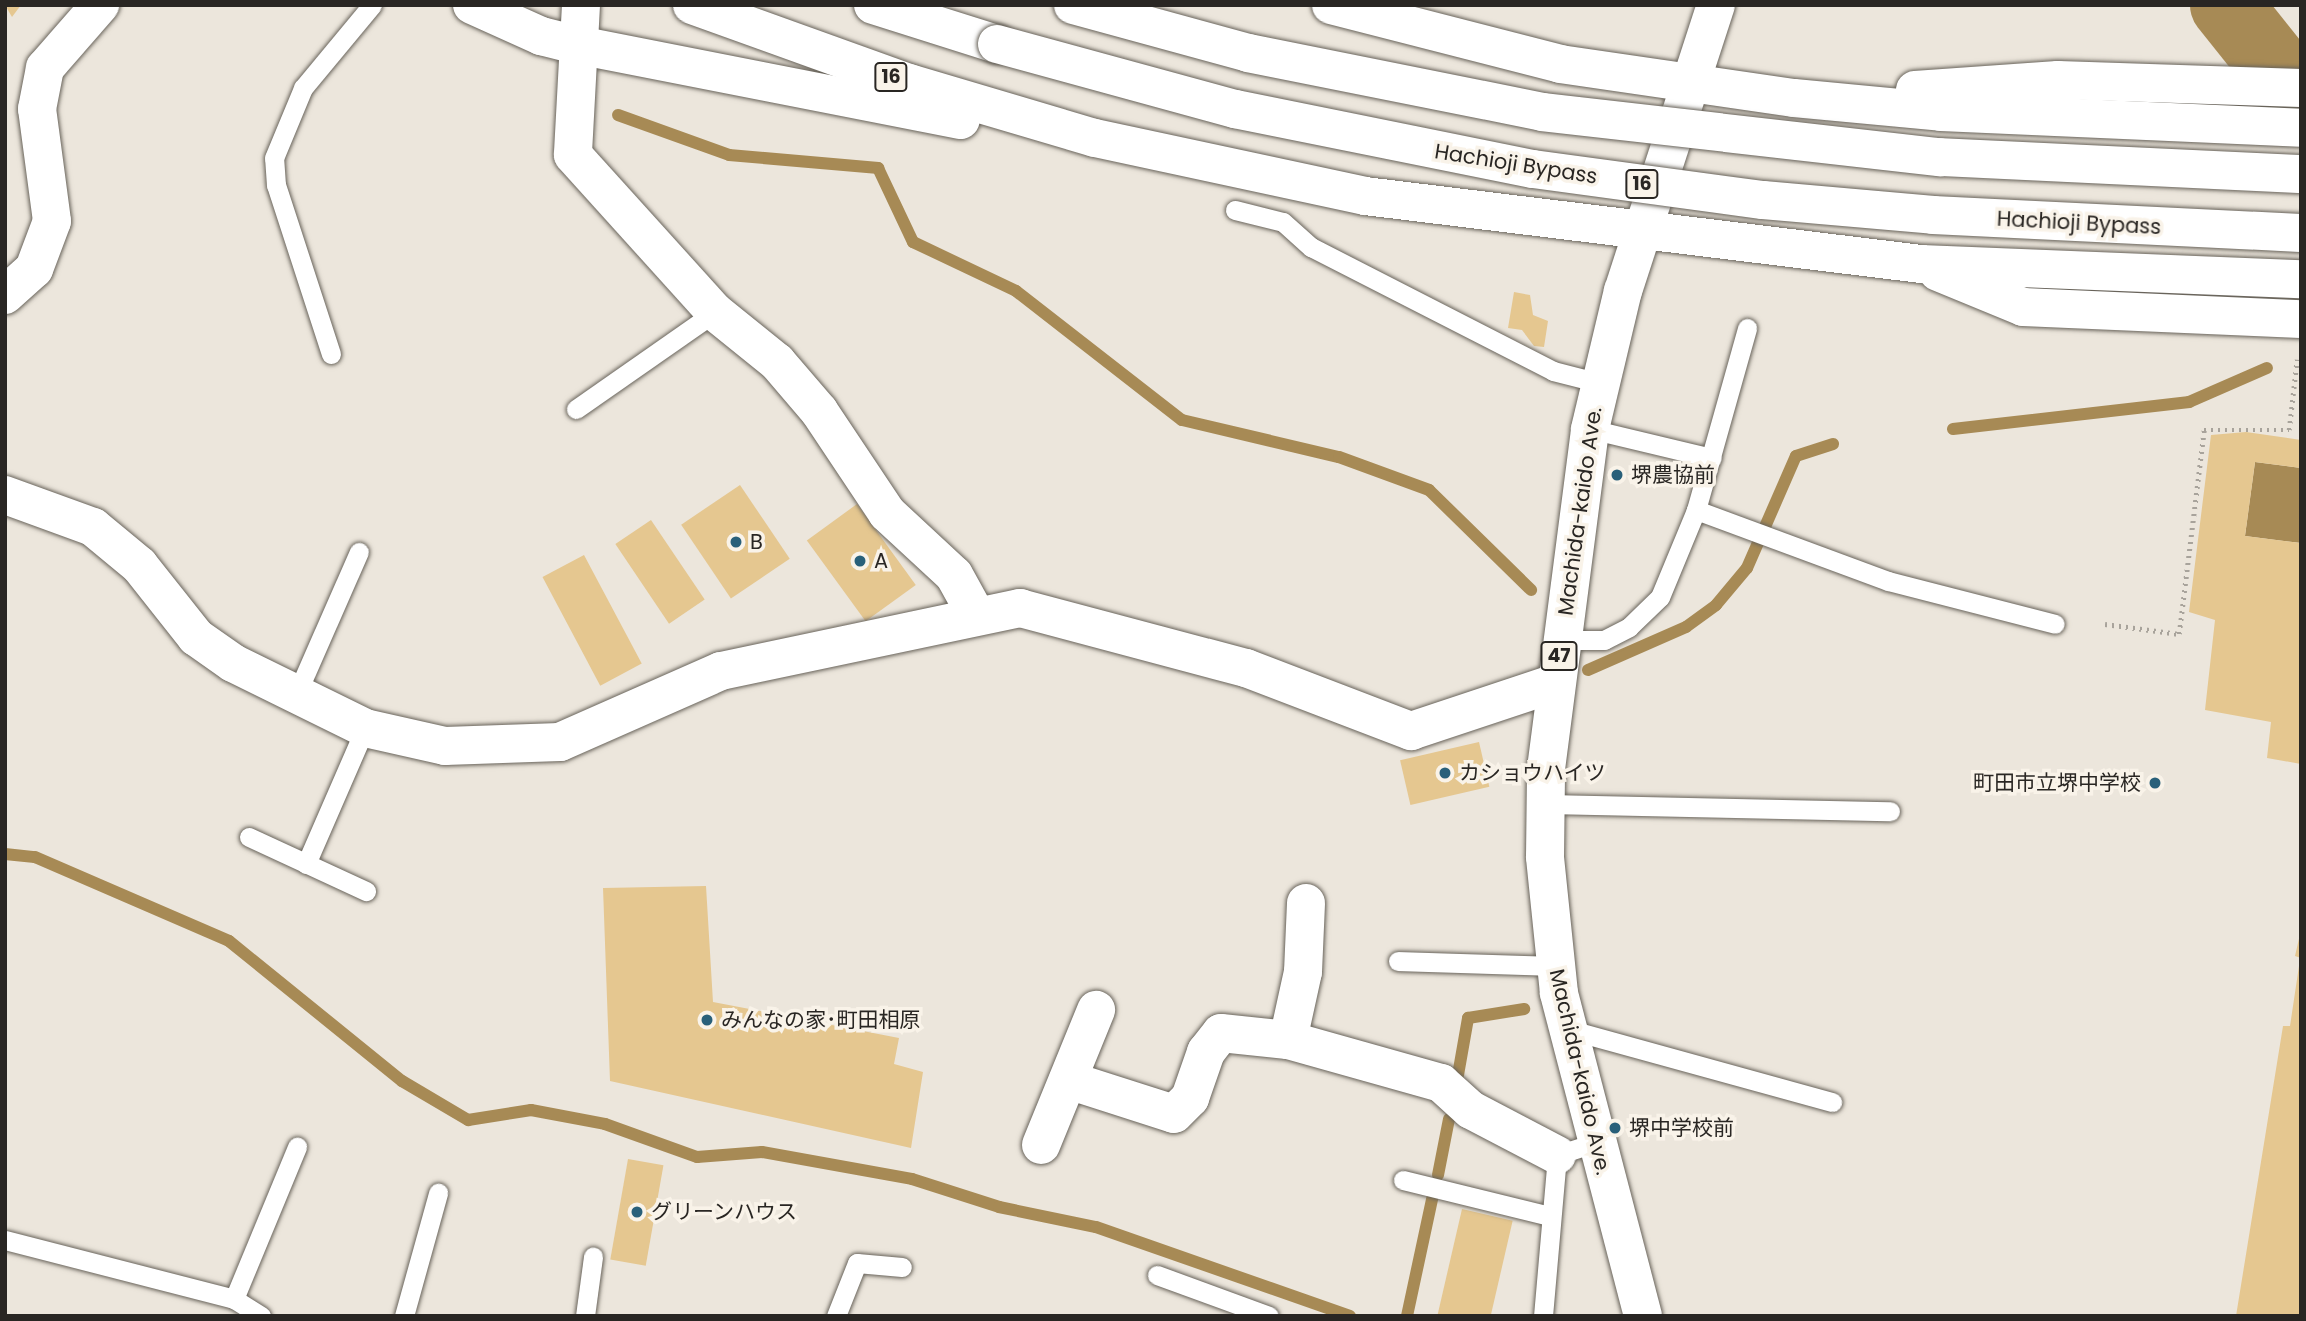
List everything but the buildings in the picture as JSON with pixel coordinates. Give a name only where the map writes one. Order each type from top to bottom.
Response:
[{"type":"main road","points":[[5,295],[34,270],[52,221],[37,109],[45,68],[100,5]]},
{"type":"main road","points":[[472,5],[541,36],[578,45],[950,119],[1094,138]]},
{"type":"main road","points":[[581,5],[573,155],[715,312],[777,362],[819,411],[887,513],[954,575],[975,612]]},
{"type":"main road","name":"16","points":[[692,5],[909,83],[1094,138],[1365,196],[1640,234],[1920,264],[2301,279]]},
{"type":"main road","name":"Hachioji Bypass","points":[[873,5],[997,44],[1247,112],[1533,169],[1920,214],[2301,233]]},
{"type":"main road","points":[[1073,5],[1248,53],[1542,112],[1940,157],[2301,174]]},
{"type":"main road","points":[[1331,5],[1560,64],[1794,98],[2219,126],[2301,128]]},
{"type":"main road","name":"Machida-kaido Ave.","points":[[1643,1316],[1594,1143],[1566,1028],[1555,966],[1545,804],[1555,683],[1590,429],[1640,234],[1695,85],[1716,5]]},
{"type":"main road","points":[[1794,98],[2058,80],[2301,88]]},
{"type":"main road","name":"16","points":[[1920,264],[2023,307],[2299,336]]},
{"type":"main road","points":[[5,495],[93,527],[139,565],[196,636],[233,663],[365,728],[445,746],[560,742],[722,671],[975,612],[1020,608],[1246,667],[1411,730],[1555,683]]},
{"type":"main road","points":[[1288,1040],[1303,972],[1306,902]]},
{"type":"main road","points":[[1041,1145],[1096,1010]]},
{"type":"main road","points":[[1068,1080],[1174,1114],[1190,1098],[1206,1052],[1222,1033],[1288,1040],[1441,1083],[1472,1110],[1556,1155]]},
{"type":"lane","points":[[331,354],[275,185],[274,158],[303,88],[372,5]]},
{"type":"lane","points":[[1235,210],[1283,222],[1311,247],[1553,371],[1600,383]]},
{"type":"lane","points":[[576,409],[715,312]]},
{"type":"lane","points":[[1561,640],[1604,640],[1629,627],[1660,597],[1696,510],[1747,328]]},
{"type":"lane","points":[[1590,429],[1712,458]]},
{"type":"lane","points":[[1696,510],[1888,581],[2055,624]]},
{"type":"lane","points":[[297,693],[359,552]]},
{"type":"lane","points":[[306,864],[365,728]]},
{"type":"lane","points":[[1545,804],[1890,811]]},
{"type":"lane","points":[[249,837],[366,891]]},
{"type":"lane","points":[[1398,961],[1555,966]]},
{"type":"lane","points":[[1566,1028],[1832,1102]]},
{"type":"lane","points":[[1543,1316],[1556,1155],[1594,1143]]},
{"type":"lane","points":[[234,1299],[297,1147]]},
{"type":"lane","points":[[1403,1180],[1550,1216]]},
{"type":"lane","points":[[404,1316],[438,1193]]},
{"type":"lane","points":[[5,1240],[234,1299],[261,1316]]},
{"type":"lane","points":[[585,1316],[593,1257]]},
{"type":"lane","points":[[836,1316],[857,1263],[902,1267]]},
{"type":"lane","points":[[1157,1275],[1269,1316]]},
{"type":"path","points":[[2105,624],[2179,634],[2204,430],[2289,430],[2299,336]]},
{"type":"shaded area","points":[[2255,462],[2301,468],[2301,543],[2245,536]]},
{"type":"waterway","points":[[2226,5],[2301,99]]},
{"type":"waterway","points":[[618,115],[729,155],[878,168],[913,242],[1016,291],[1182,420],[1339,457],[1429,490],[1531,590]]},
{"type":"waterway","points":[[1953,429],[2189,402],[2267,368]]},
{"type":"waterway","points":[[1588,670],[1686,627],[1716,605],[1747,568],[1796,456],[1833,444]]},
{"type":"waterway","points":[[5,854],[35,857],[229,941],[402,1081],[468,1120],[531,1110],[605,1124],[697,1157],[762,1152],[912,1179],[999,1207],[1096,1227],[1350,1316]]},
{"type":"waterway","points":[[1458,1075],[1468,1018],[1524,1009]]},
{"type":"waterway","points":[[1438,1175],[1449,1119]]},
{"type":"waterway","points":[[1407,1316],[1432,1199]]},
{"type":"place","name":"堺農協前","points":[[1617,475]]},
{"type":"place","name":"B","points":[[736,542]]},
{"type":"place","name":"A","points":[[860,561]]},
{"type":"place","name":"カショウハイツ","points":[[1445,773]]},
{"type":"place","name":"町田市立堺中学校","points":[[2155,783]]},
{"type":"place","name":"みんなの家･町田相原","points":[[707,1020]]},
{"type":"place","name":"堺中学校前","points":[[1615,1128]]},
{"type":"place","name":"グリーンハウス","points":[[637,1212]]}]
